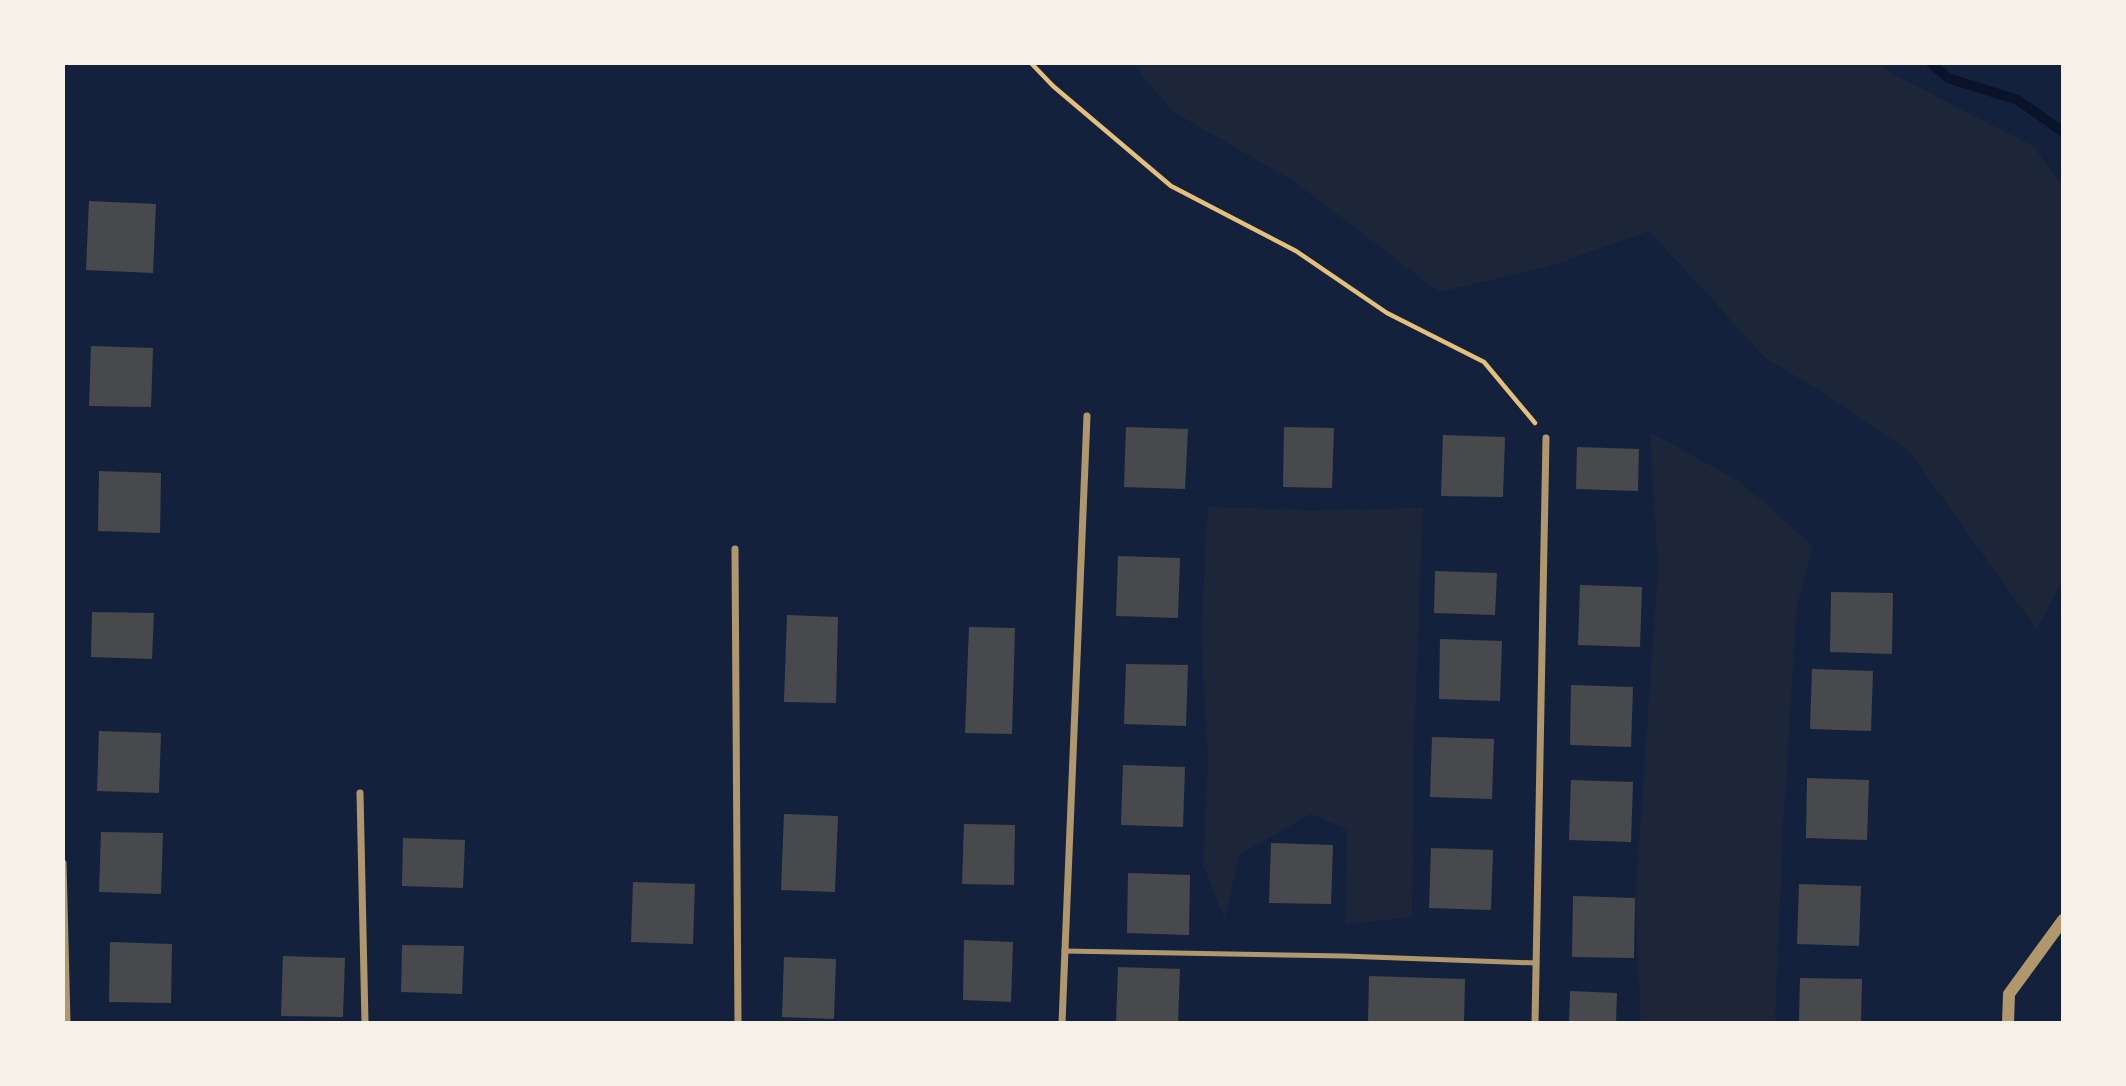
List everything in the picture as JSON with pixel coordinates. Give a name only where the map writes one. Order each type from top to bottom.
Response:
[{"type":"street","points":[[1062,1023],[1087,416]]},
{"type":"street","points":[[1535,1023],[1546,438]]},
{"type":"street","points":[[735,549],[738,1023]]},
{"type":"street","points":[[360,793],[365,1023]]},
{"type":"street","points":[[63,863],[67,1023]]},
{"type":"street","points":[[2008,1023],[2009,994],[2063,920]]},
{"type":"lane","points":[[1065,951],[1536,962]]},
{"type":"path","points":[[1031,63],[1053,86],[1171,186],[1296,251],[1387,313],[1484,362],[1546,438]]},
{"type":"shaded area","points":[[1132,63],[1881,63],[1892,74],[2033,146],[2063,187],[2063,579],[2037,630],[1909,451],[1766,358],[1649,231],[1553,265],[1439,292],[1295,182],[1172,111]]},
{"type":"shaded area","points":[[1650,432],[1739,481],[1813,546],[1797,605],[1783,827],[1775,1023],[1641,1023],[1635,903],[1658,568]]},
{"type":"shaded area","points":[[1208,507],[1312,510],[1423,508],[1414,742],[1412,917],[1345,924],[1347,830],[1311,814],[1239,855],[1225,920],[1203,865],[1208,763],[1201,632]]},
{"type":"building","points":[[89,201],[156,204],[153,273],[86,270]]},
{"type":"building","points":[[91,346],[153,348],[151,407],[89,406]]},
{"type":"building","points":[[1126,427],[1188,429],[1185,489],[1124,487]]},
{"type":"building","points":[[1284,427],[1334,428],[1332,488],[1283,487]]},
{"type":"building","points":[[1443,435],[1505,437],[1503,497],[1441,496]]},
{"type":"building","points":[[1577,447],[1639,449],[1638,491],[1576,489]]},
{"type":"building","points":[[99,471],[161,473],[160,533],[98,531]]},
{"type":"building","points":[[1118,556],[1180,558],[1178,618],[1116,616]]},
{"type":"building","points":[[1435,571],[1497,573],[1495,615],[1434,613]]},
{"type":"building","points":[[1580,585],[1642,587],[1640,647],[1578,645]]},
{"type":"building","points":[[1831,592],[1893,593],[1892,654],[1830,652]]},
{"type":"building","points":[[92,612],[154,613],[152,659],[91,657]]},
{"type":"building","points":[[787,615],[838,617],[836,703],[784,702]]},
{"type":"building","points":[[969,627],[1015,628],[1012,734],[965,733]]},
{"type":"building","points":[[1440,639],[1502,641],[1500,701],[1439,699]]},
{"type":"building","points":[[1126,664],[1188,665],[1186,726],[1124,724]]},
{"type":"building","points":[[1812,669],[1873,671],[1871,731],[1810,729]]},
{"type":"building","points":[[1571,685],[1633,687],[1631,747],[1570,745]]},
{"type":"building","points":[[99,731],[161,733],[159,793],[97,791]]},
{"type":"building","points":[[1432,737],[1494,739],[1492,799],[1430,797]]},
{"type":"building","points":[[1123,765],[1185,767],[1183,827],[1121,825]]},
{"type":"building","points":[[1807,778],[1869,780],[1867,840],[1806,838]]},
{"type":"building","points":[[1571,780],[1633,782],[1631,842],[1569,840]]},
{"type":"building","points":[[784,814],[838,816],[835,892],[781,890]]},
{"type":"building","points":[[964,824],[1015,825],[1014,885],[962,884]]},
{"type":"building","points":[[101,832],[163,833],[161,894],[99,892]]},
{"type":"building","points":[[403,838],[465,840],[463,888],[402,886]]},
{"type":"building","points":[[1271,843],[1333,845],[1331,904],[1269,903]]},
{"type":"building","points":[[1431,848],[1493,850],[1491,910],[1429,908]]},
{"type":"building","points":[[1128,873],[1190,875],[1189,935],[1127,933]]},
{"type":"building","points":[[633,882],[695,884],[693,944],[631,942]]},
{"type":"building","points":[[1799,884],[1861,886],[1859,946],[1797,944]]},
{"type":"building","points":[[1573,896],[1635,898],[1634,958],[1572,957]]},
{"type":"building","points":[[964,940],[1013,942],[1011,1002],[963,1000]]},
{"type":"building","points":[[110,942],[172,944],[171,1003],[109,1002]]},
{"type":"building","points":[[402,945],[464,946],[462,994],[401,992]]},
{"type":"building","points":[[283,956],[345,958],[343,1017],[281,1016]]},
{"type":"building","points":[[784,957],[836,959],[834,1019],[782,1017]]},
{"type":"building","points":[[1118,967],[1180,969],[1178,1023],[1116,1023]]},
{"type":"building","points":[[1369,976],[1465,979],[1464,1023],[1368,1023]]},
{"type":"building","points":[[1800,978],[1862,979],[1861,1023],[1799,1022]]},
{"type":"building","points":[[1570,991],[1617,993],[1616,1023],[1569,1023]]},
{"type":"waterway","points":[[1931,63],[1948,78],[2018,100],[2063,132]]}]
